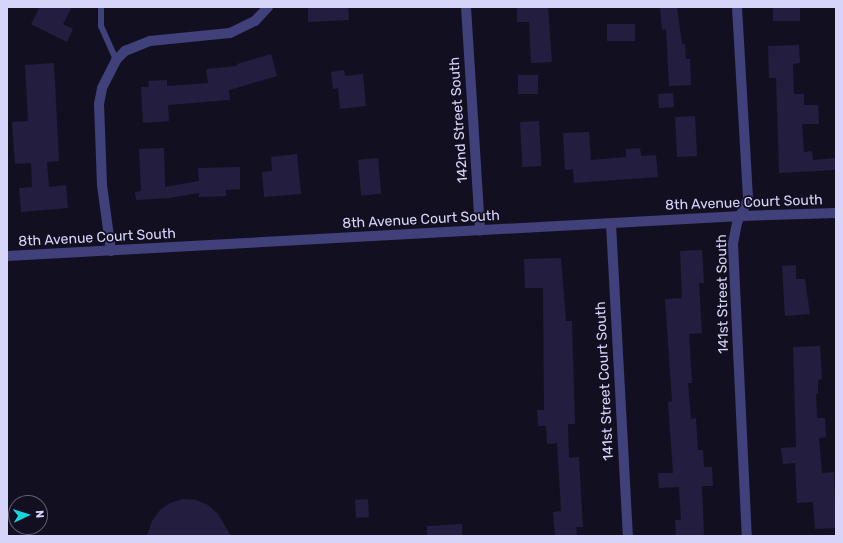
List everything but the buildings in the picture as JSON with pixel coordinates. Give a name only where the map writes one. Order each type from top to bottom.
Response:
[{"type":"street","points":[[111,251],[102,185],[99,104],[102,88],[116,60],[125,51],[150,41],[230,33],[255,21],[268,7]]},
{"type":"street","name":"142nd Street South","points":[[466,7],[480,231]]},
{"type":"street","name":"141st Street South","points":[[737,7],[748,176],[748,199],[737,224],[733,244],[747,536]]},
{"type":"street","name":"8th Avenue Court South","points":[[7,256],[741,216],[836,213]]},
{"type":"street","name":"141st Street Court South","points":[[611,224],[628,536]]},
{"type":"lane","points":[[101,7],[101,26],[116,60]]}]
